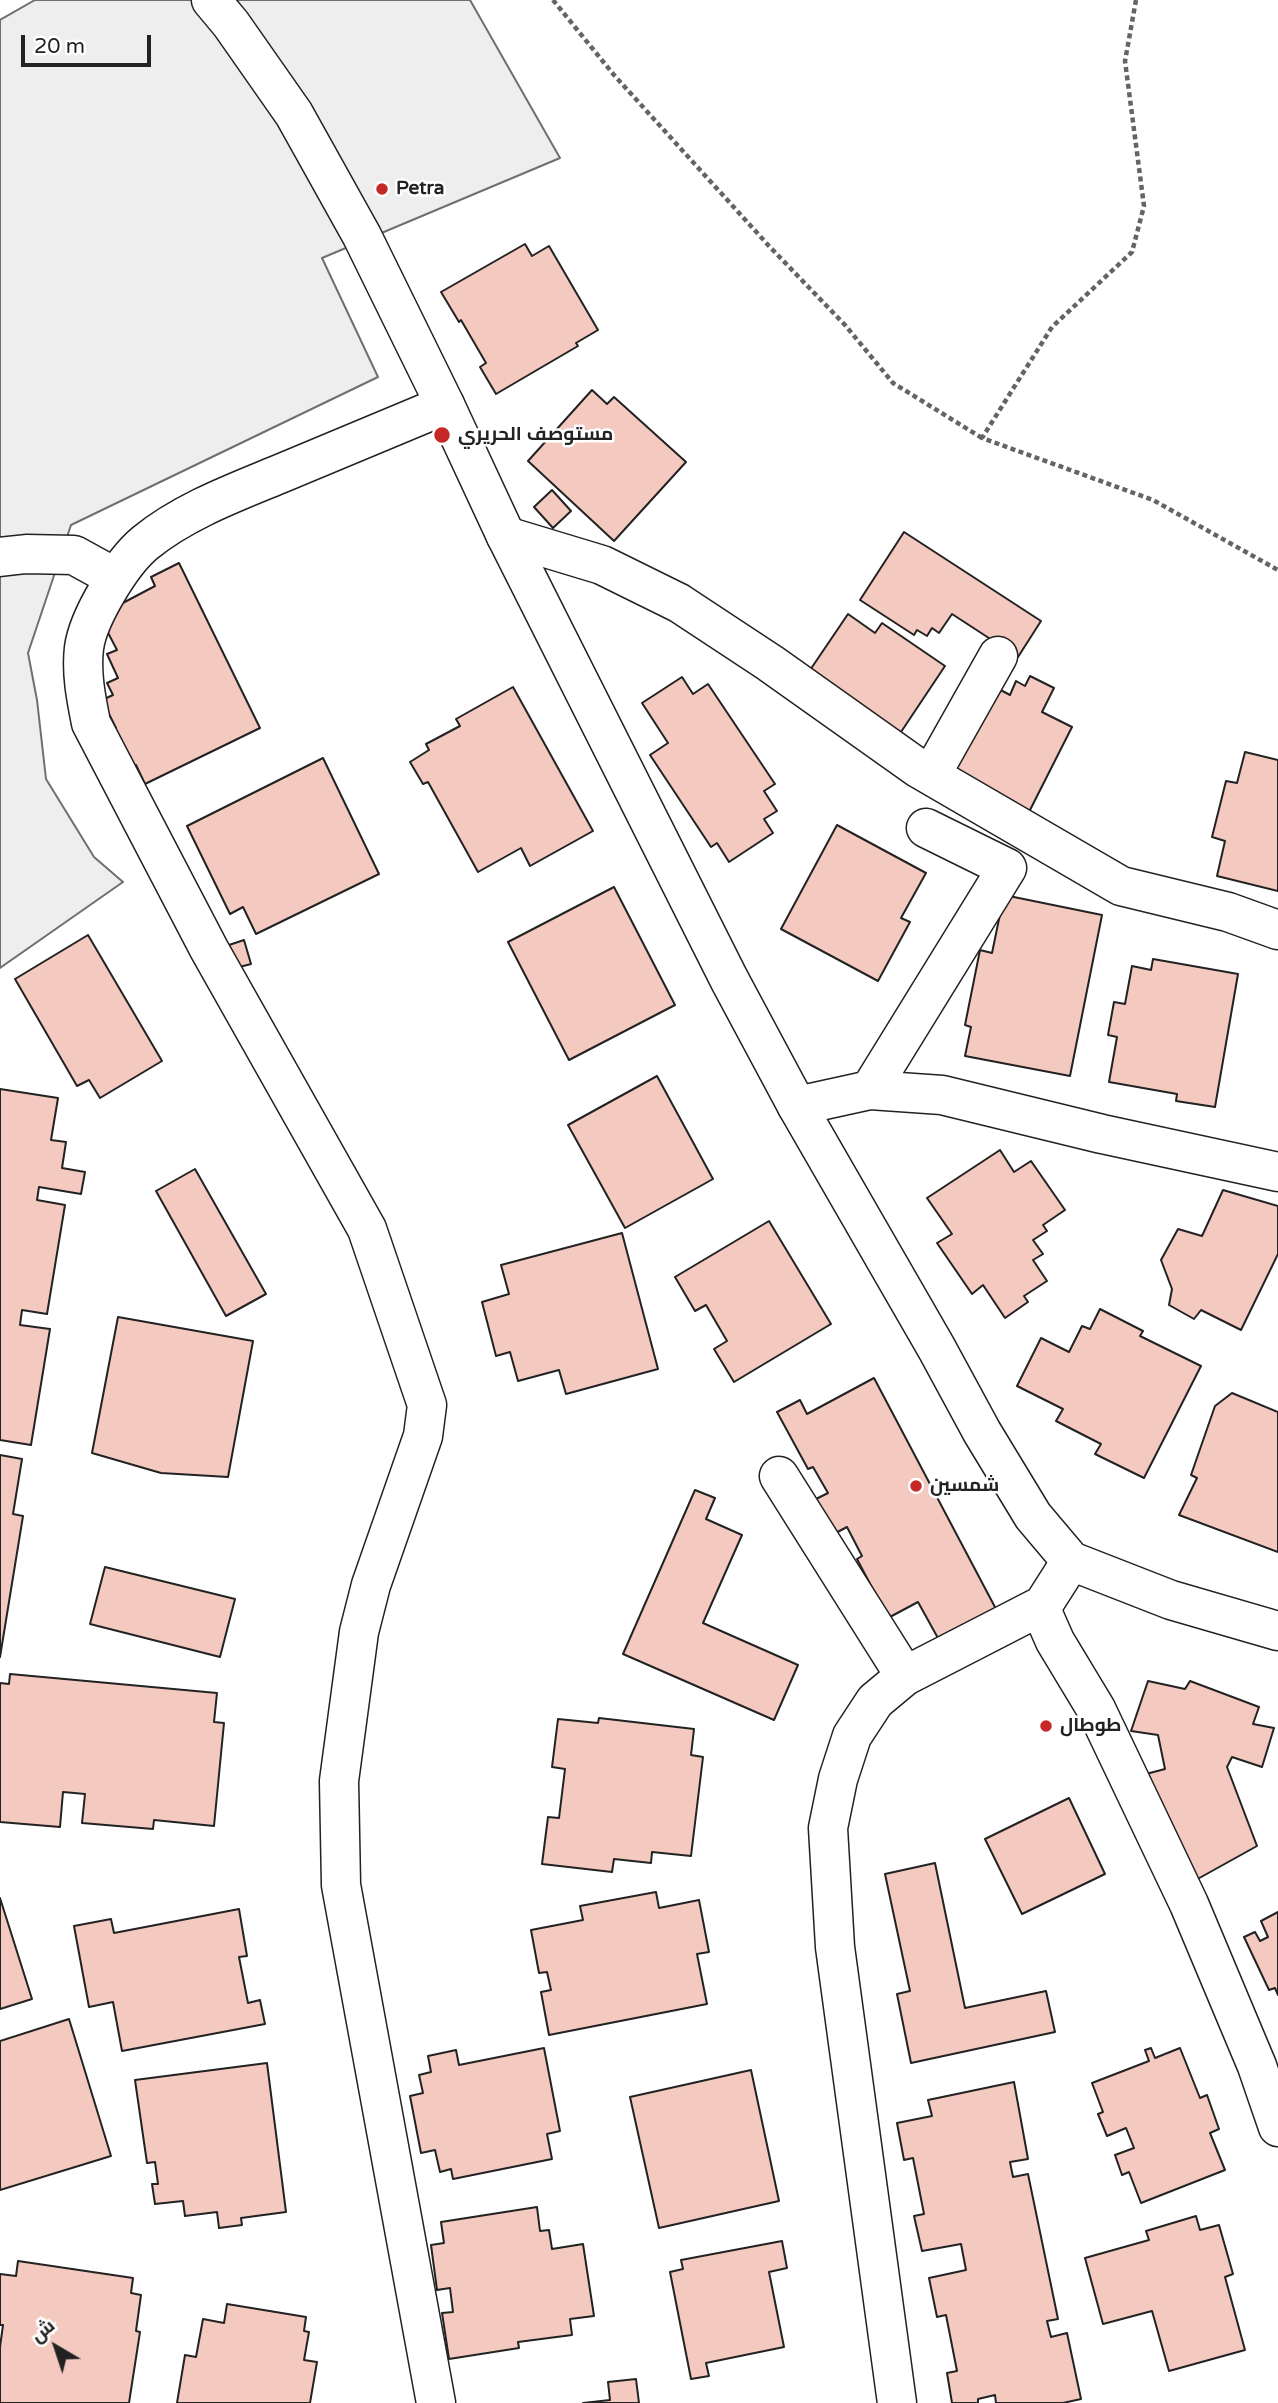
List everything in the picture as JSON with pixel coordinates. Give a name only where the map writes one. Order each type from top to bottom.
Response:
[{"type":"street","points":[[211,0],[231,24],[293,114],[362,236],[506,536],[729,979],[797,1106],[1032,1516],[1071,1561],[1171,1600],[1278,1631]]},
{"type":"street","points":[[436,2403],[341,1885],[339,1782],[359,1633],[371,1585],[423,1436],[427,1405],[367,1229],[209,949],[91,723],[84,688],[84,647],[97,611],[114,577],[144,544],[179,520],[249,486],[445,405]]},
{"type":"street","points":[[506,536],[602,565],[680,603],[931,775],[1121,886],[1228,912],[1278,930]]},
{"type":"street","points":[[0,557],[26,554],[74,555],[114,577]]},
{"type":"street","points":[[931,775],[998,656]]},
{"type":"street","points":[[870,1090],[1007,868],[926,828]]},
{"type":"street","points":[[797,1106],[870,1090],[942,1095],[1102,1134],[1278,1172]]},
{"type":"street","points":[[779,1476],[905,1676]]},
{"type":"street","points":[[897,2403],[835,1947],[828,1828],[838,1779],[852,1737],[875,1701],[905,1676],[1043,1605],[1071,1561]]},
{"type":"street","points":[[1043,1605],[1044,1616],[1055,1641],[1096,1709],[1189,1904],[1257,2066],[1278,2127]]},
{"type":"path","points":[[553,0],[614,75],[769,246],[845,325],[893,383],[982,438],[1153,500],[1278,570]]},
{"type":"path","points":[[982,438],[1052,327],[1132,252],[1144,206],[1125,61],[1136,0]]},
{"type":"shaded area","points":[[35,0],[470,0],[560,158],[322,258],[378,377],[71,525],[28,653],[37,700],[46,779],[94,857],[123,882],[0,968],[0,20]]},
{"type":"building","points":[[525,244],[532,256],[549,246],[598,330],[576,343],[578,346],[496,394],[480,367],[486,363],[441,292]]},
{"type":"building","points":[[592,390],[607,404],[614,397],[686,462],[614,541],[528,461]]},
{"type":"building","points":[[552,490],[571,511],[553,528],[534,507]]},
{"type":"building","points":[[904,532],[1041,621],[1018,657],[952,614],[939,633],[932,628],[927,636],[917,630],[914,635],[860,600]]},
{"type":"building","points":[[179,563],[260,728],[145,784],[136,765],[122,772],[104,734],[116,728],[102,700],[113,695],[107,683],[118,678],[107,654],[117,650],[105,627],[119,605],[155,586],[151,577]]},
{"type":"building","points":[[848,614],[875,633],[882,623],[945,666],[897,738],[806,676]]},
{"type":"building","points":[[1030,676],[1054,688],[1042,712],[1072,727],[1029,812],[943,766],[993,686],[1010,695],[1016,681],[1025,686]]},
{"type":"building","points":[[682,677],[693,694],[708,684],[775,784],[764,791],[777,811],[764,819],[773,833],[729,862],[717,843],[711,847],[650,755],[668,743],[642,703]]},
{"type":"building","points":[[513,687],[593,831],[530,866],[521,848],[478,872],[428,782],[423,784],[410,762],[429,750],[426,744],[460,726],[456,719]]},
{"type":"building","points":[[1245,752],[1278,760],[1278,891],[1217,876],[1225,841],[1212,837],[1226,781],[1237,783]]},
{"type":"building","points":[[323,758],[379,874],[256,934],[243,907],[230,914],[187,826]]},
{"type":"building","points":[[837,825],[926,873],[901,918],[910,922],[878,981],[781,929]]},
{"type":"building","points":[[614,887],[675,1005],[569,1060],[508,942]]},
{"type":"building","points":[[1004,895],[1102,915],[1070,1076],[965,1056],[971,1027],[965,1025],[980,950],[992,953]]},
{"type":"building","points":[[88,935],[162,1061],[100,1098],[89,1080],[77,1086],[15,979]]},
{"type":"building","points":[[244,940],[251,964],[232,969],[226,946]]},
{"type":"building","points":[[1153,959],[1238,974],[1215,1107],[1176,1101],[1177,1094],[1109,1082],[1117,1037],[1108,1035],[1114,1002],[1125,1004],[1132,966],[1151,970]]},
{"type":"building","points":[[657,1076],[713,1179],[625,1228],[568,1125]]},
{"type":"building","points":[[0,1089],[58,1098],[51,1140],[66,1142],[62,1168],[85,1172],[81,1194],[39,1187],[37,1200],[65,1205],[47,1314],[22,1310],[20,1325],[50,1329],[31,1445],[0,1440]]},
{"type":"building","points":[[1000,1150],[1014,1172],[1031,1161],[1065,1210],[1043,1225],[1047,1231],[1033,1240],[1043,1254],[1033,1260],[1047,1281],[1024,1296],[1028,1302],[1005,1318],[983,1285],[972,1294],[937,1243],[952,1234],[927,1198]]},
{"type":"building","points":[[195,1169],[266,1294],[226,1316],[156,1191]]},
{"type":"building","points":[[1223,1190],[1278,1206],[1278,1254],[1241,1330],[1201,1310],[1194,1319],[1169,1305],[1172,1289],[1161,1260],[1178,1229],[1202,1236]]},
{"type":"building","points":[[769,1221],[831,1324],[734,1382],[714,1349],[727,1341],[706,1305],[695,1311],[675,1277]]},
{"type":"building","points":[[622,1233],[658,1369],[566,1394],[559,1370],[518,1381],[510,1352],[496,1356],[482,1302],[509,1294],[501,1265]]},
{"type":"building","points":[[1100,1309],[1143,1331],[1140,1336],[1201,1366],[1144,1478],[1095,1454],[1101,1444],[1056,1421],[1063,1409],[1017,1386],[1041,1338],[1069,1352],[1082,1326],[1090,1329]]},
{"type":"building","points":[[118,1317],[253,1341],[228,1477],[161,1473],[92,1453]]},
{"type":"building","points":[[874,1378],[996,1609],[939,1640],[918,1602],[888,1618],[857,1559],[862,1556],[847,1527],[830,1536],[812,1501],[828,1493],[813,1467],[808,1469],[777,1412],[800,1400],[807,1414]]},
{"type":"building","points":[[1232,1393],[1278,1412],[1278,1552],[1179,1515],[1197,1478],[1191,1475],[1215,1406]]},
{"type":"building","points":[[0,1455],[22,1459],[13,1514],[23,1516],[0,1657]]},
{"type":"building","points":[[695,1490],[715,1498],[706,1519],[742,1535],[703,1623],[798,1665],[774,1720],[623,1654]]},
{"type":"building","points":[[105,1567],[235,1599],[220,1657],[90,1624]]},
{"type":"building","points":[[10,1674],[217,1693],[214,1722],[224,1723],[214,1826],[154,1820],[153,1829],[82,1823],[85,1794],[63,1792],[60,1827],[0,1822],[0,1683],[9,1684]]},
{"type":"building","points":[[1148,1681],[1185,1689],[1190,1681],[1259,1707],[1253,1724],[1274,1728],[1262,1767],[1232,1757],[1227,1767],[1257,1846],[1194,1881],[1146,1774],[1165,1769],[1158,1735],[1131,1731]]},
{"type":"building","points":[[599,1718],[694,1729],[691,1755],[703,1757],[691,1856],[652,1852],[651,1863],[614,1859],[612,1872],[542,1864],[548,1817],[559,1818],[565,1769],[552,1767],[558,1719],[598,1723]]},
{"type":"building","points":[[1069,1798],[1105,1874],[1022,1914],[985,1839]]},
{"type":"building","points":[[935,1863],[965,2008],[1046,1991],[1055,2032],[911,2063],[897,1994],[910,1991],[885,1874]]},
{"type":"building","points":[[656,1892],[659,1908],[699,1900],[709,1952],[697,1954],[707,2004],[549,2035],[541,1992],[551,1990],[547,1972],[539,1973],[531,1930],[583,1920],[580,1906]]},
{"type":"building","points":[[0,1898],[32,1999],[0,2009]]},
{"type":"building","points":[[239,1909],[247,1956],[239,1957],[248,2003],[260,2000],[265,2024],[122,2051],[113,2002],[89,2007],[74,1926],[111,1919],[114,1933]]},
{"type":"building","points":[[1278,1912],[1278,1995],[1275,1988],[1269,1990],[1244,1937],[1255,1932],[1260,1941],[1268,1937],[1261,1921]]},
{"type":"building","points":[[69,2019],[111,2156],[0,2190],[0,2041]]},
{"type":"building","points":[[544,2048],[560,2131],[547,2134],[552,2159],[453,2179],[451,2169],[440,2172],[435,2150],[421,2153],[410,2096],[423,2093],[419,2075],[431,2072],[428,2056],[456,2050],[459,2065]]},
{"type":"building","points":[[1151,2048],[1155,2058],[1180,2048],[1200,2098],[1207,2095],[1219,2129],[1210,2133],[1225,2170],[1141,2203],[1129,2172],[1122,2175],[1115,2155],[1134,2148],[1126,2128],[1107,2136],[1098,2114],[1103,2112],[1092,2083],[1149,2061],[1145,2050]]},
{"type":"building","points":[[267,2063],[286,2212],[241,2218],[242,2225],[219,2228],[217,2212],[185,2216],[183,2201],[155,2204],[152,2184],[158,2184],[155,2162],[147,2163],[135,2080]]},
{"type":"building","points":[[751,2070],[779,2201],[659,2228],[630,2097]]},
{"type":"building","points":[[1014,2082],[1028,2159],[1010,2162],[1013,2177],[1028,2174],[1058,2319],[1047,2321],[1051,2337],[1067,2333],[1081,2399],[1063,2403],[996,2403],[995,2395],[978,2399],[978,2403],[952,2403],[947,2373],[957,2371],[946,2315],[937,2317],[929,2278],[966,2270],[961,2244],[922,2251],[914,2216],[924,2214],[913,2158],[904,2160],[897,2123],[932,2116],[928,2100]]},
{"type":"building","points":[[537,2207],[540,2231],[549,2230],[552,2249],[583,2244],[594,2316],[570,2319],[572,2335],[518,2342],[519,2348],[449,2359],[442,2313],[453,2312],[450,2288],[437,2290],[431,2245],[444,2243],[441,2222]]},
{"type":"building","points":[[1196,2216],[1200,2230],[1219,2225],[1233,2274],[1225,2277],[1245,2350],[1169,2371],[1152,2311],[1103,2324],[1085,2258],[1149,2240],[1146,2231]]},
{"type":"building","points":[[782,2241],[787,2268],[769,2272],[784,2347],[706,2363],[709,2376],[691,2379],[670,2272],[683,2269],[681,2260]]},
{"type":"building","points":[[18,2261],[133,2278],[131,2293],[141,2295],[136,2331],[140,2332],[129,2403],[0,2403],[0,2347],[3,2325],[0,2325],[0,2274],[16,2276]]},
{"type":"building","points":[[227,2304],[306,2317],[304,2331],[309,2332],[304,2360],[317,2362],[310,2403],[177,2403],[185,2355],[196,2357],[203,2319],[224,2323]]},
{"type":"building","points":[[636,2379],[639,2403],[583,2403],[610,2400],[608,2382]]},
{"type":"place","name":"Petra","points":[[382,189]]},
{"type":"place","name":"مستوصف الحريري","points":[[442,435]]},
{"type":"place","name":"شمسين","points":[[916,1486]]},
{"type":"place","name":"طوطال","points":[[1046,1726]]}]
